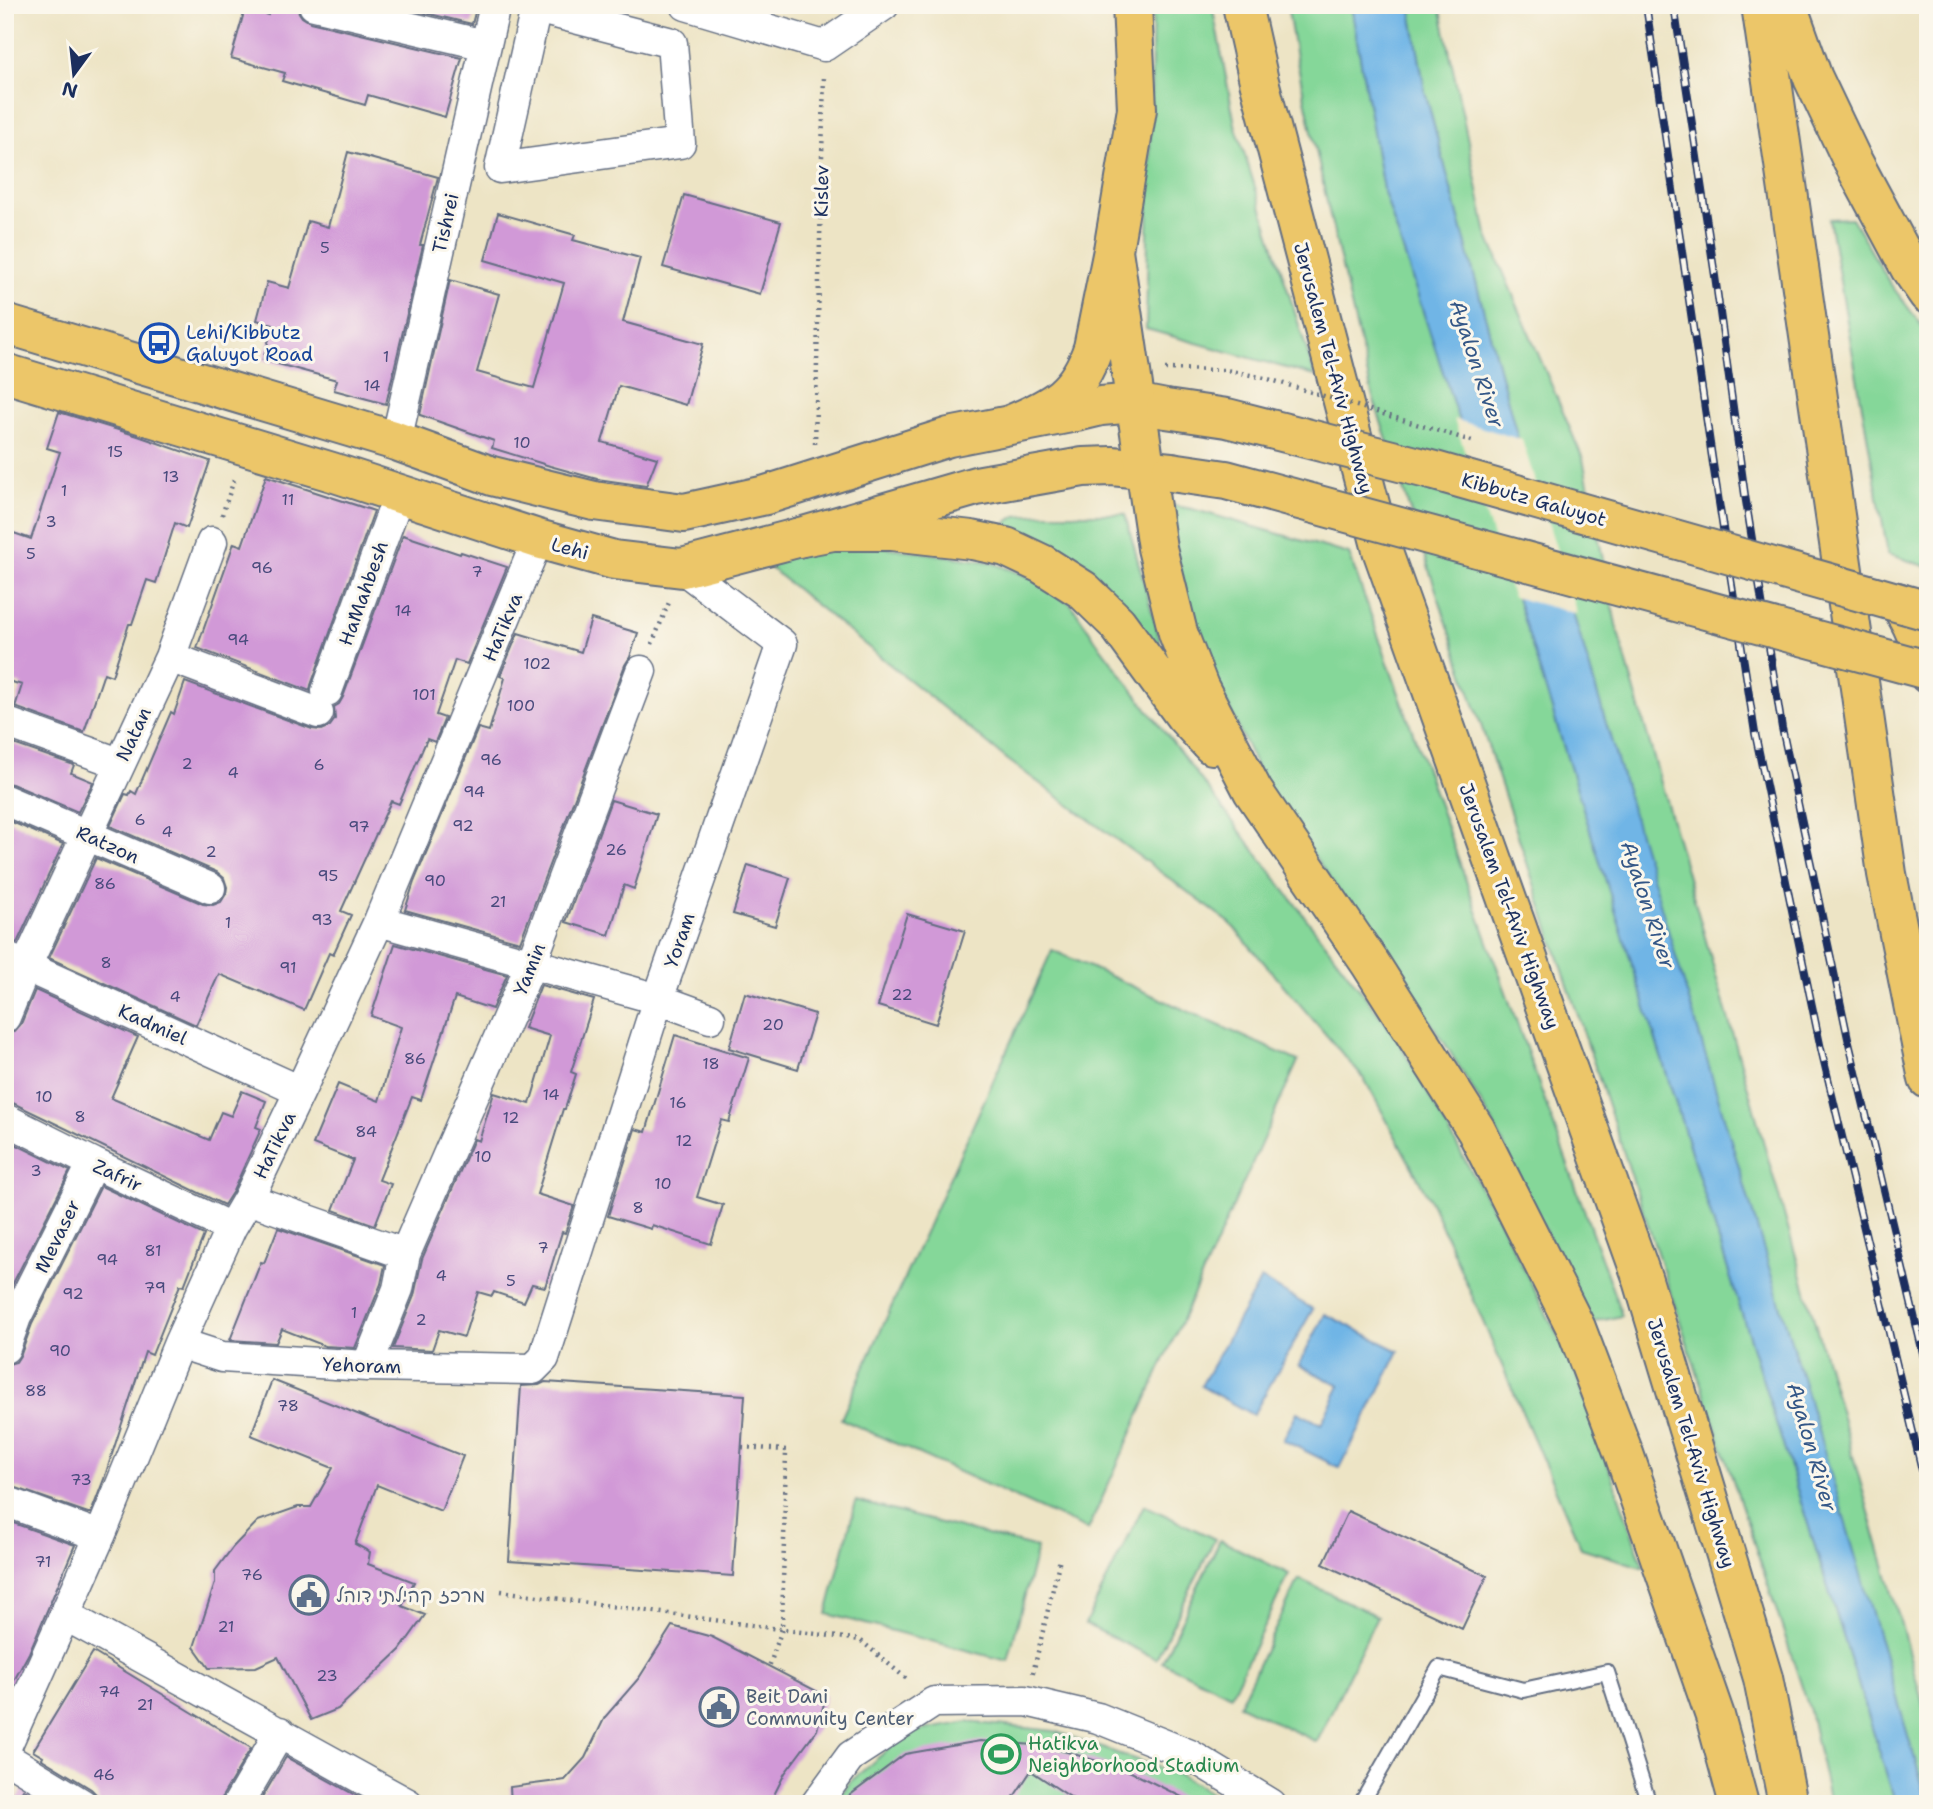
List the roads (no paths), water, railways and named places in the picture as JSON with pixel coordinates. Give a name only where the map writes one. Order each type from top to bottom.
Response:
[{"type":"main road","points":[[1012,424],[1044,411],[1059,400],[1075,385],[1088,364],[1100,321],[1114,250],[1137,109],[1132,5]]},
{"type":"main road","name":"Jerusalem Tel-Aviv Highway","points":[[1242,5],[1259,80],[1382,550],[1643,1280],[1763,1678],[1788,1804]]},
{"type":"main road","points":[[1252,5],[1259,80]]},
{"type":"main road","points":[[1761,5],[1887,874],[1928,1079]]},
{"type":"main road","points":[[1787,5],[1813,78],[1852,160],[1910,268],[1928,294]]},
{"type":"main road","points":[[1114,250],[1150,406],[1158,471],[1152,522],[1178,633],[1199,687],[1253,791],[1370,963],[1476,1130],[1576,1328],[1624,1454],[1715,1716],[1739,1804]]},
{"type":"main road","points":[[5,324],[396,441],[492,476],[594,501],[684,513],[766,495],[949,437],[1101,406],[1150,406]]},
{"type":"main road","name":"Lehi","points":[[5,373],[247,446],[538,539],[614,560],[682,568],[976,486],[1083,467],[1112,466],[1158,471]]},
{"type":"main road","name":"Kibbutz Galuyot","points":[[1150,406],[1227,418],[1434,471],[1913,606]]},
{"type":"main road","points":[[1158,471],[1226,480],[1928,671]]},
{"type":"main road","points":[[797,538],[842,531],[902,532],[1006,547],[1042,564],[1083,590],[1117,623],[1185,716],[1253,791]]},
{"type":"main road","points":[[1913,606],[1908,615],[1928,671]]},
{"type":"street","points":[[314,5],[485,45]]},
{"type":"street","name":"Tishrei","points":[[396,441],[495,5]]},
{"type":"street","points":[[672,43],[536,8],[500,168],[680,143],[672,43],[688,6],[824,46],[884,5]]},
{"type":"street","name":"HaMahbesh","points":[[170,657],[323,702],[399,494]]},
{"type":"street","name":"HaTikva","points":[[5,1749],[100,1536],[179,1343],[231,1228],[248,1199],[379,921],[538,539]]},
{"type":"street","name":"Natan","points":[[5,1017],[16,962],[87,834],[170,657],[212,542]]},
{"type":"street","name":"Yoram","points":[[544,1358],[658,999],[782,644],[682,568]]},
{"type":"street","name":"Yamin","points":[[367,1366],[398,1289],[405,1254],[531,964],[641,671]]},
{"type":"street","points":[[5,722],[120,764]]},
{"type":"street","name":"Ratzon","points":[[5,800],[210,888]]},
{"type":"street","points":[[379,921],[658,999],[710,1018]]},
{"type":"street","name":"Kadmiel","points":[[16,962],[300,1091]]},
{"type":"street","name":"Zafrir","points":[[5,1119],[231,1228]]},
{"type":"street","name":"Mevaser","points":[[5,1348],[16,1317],[93,1163]]},
{"type":"street","points":[[248,1199],[405,1254]]},
{"type":"street","name":"Yehoram","points":[[179,1343],[222,1357],[367,1366],[533,1369],[544,1358]]},
{"type":"street","points":[[5,1502],[100,1536]]},
{"type":"street","points":[[65,1615],[408,1804]]},
{"type":"street","points":[[817,1804],[851,1756],[934,1702],[1026,1701],[1098,1718],[1190,1755],[1271,1804]]},
{"type":"street","points":[[238,1804],[280,1732]]},
{"type":"street","points":[[5,1757],[82,1804]]},
{"type":"lane","points":[[1361,1804],[1438,1668],[1523,1690],[1607,1672],[1649,1804]]},
{"type":"water","name":"Ayalon River","points":[[1351,5],[1410,5],[1425,92],[1518,439],[1573,613],[1928,1804],[1896,1804],[1517,598],[1383,189]]},
{"type":"water","points":[[1261,1279],[1313,1309],[1253,1415],[1201,1386]]},
{"type":"water","points":[[1325,1314],[1399,1351],[1340,1468],[1283,1440],[1297,1412],[1321,1424],[1340,1386],[1299,1365]]},
{"type":"railway","points":[[1646,5],[1755,733],[1821,1049],[1928,1495]]},
{"type":"railway","points":[[1674,5],[1745,495],[1782,728],[1849,1043],[1928,1374]]},
{"type":"place","name":"Lehi/Kibbutz Galuyot Road","points":[[159,343]]},
{"type":"place","name":"מרכז קהילתי דוהל","points":[[309,1595]]},
{"type":"place","name":"Beit Dani Community Center","points":[[719,1707]]},
{"type":"place","name":"Hatikva Neighborhood Stadium","points":[[1001,1754]]}]
